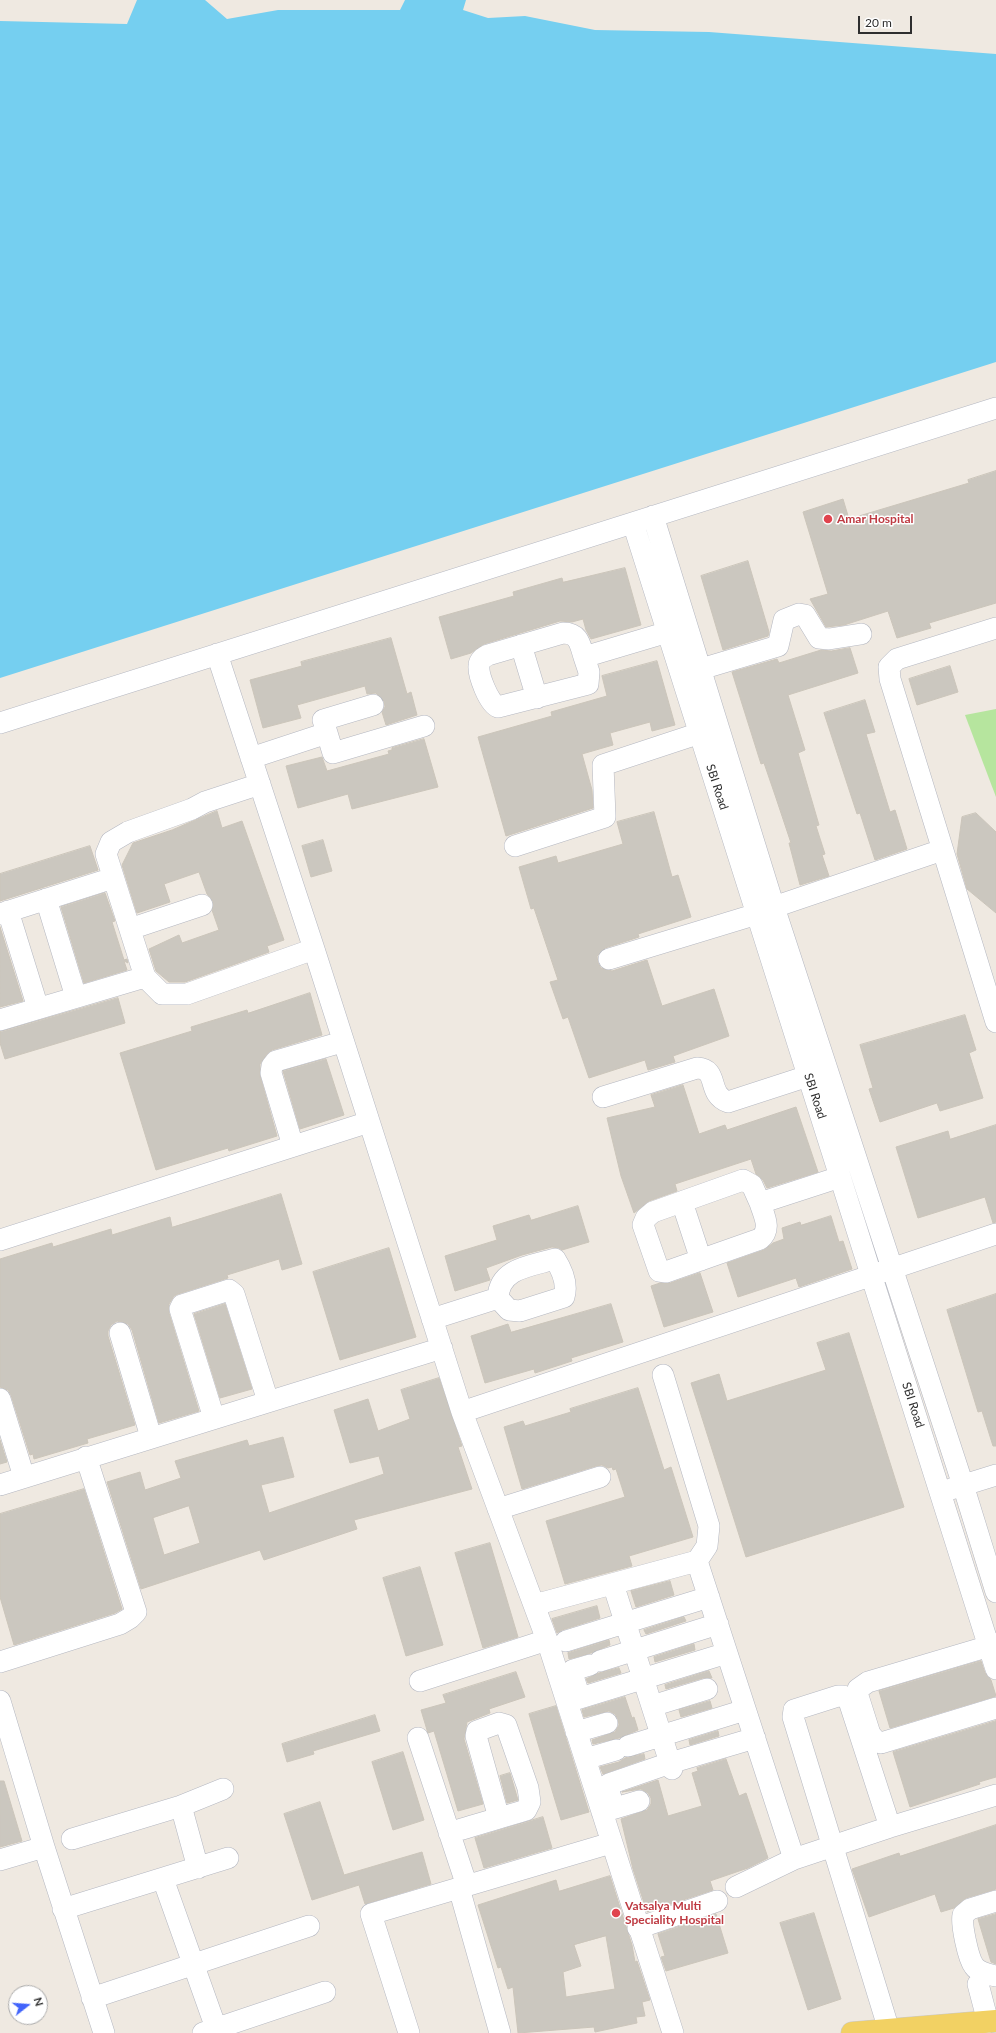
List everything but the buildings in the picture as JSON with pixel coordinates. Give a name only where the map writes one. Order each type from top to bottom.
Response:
[{"type":"main road","points":[[852,2033],[992,2022]]},
{"type":"street","points":[[0,723],[996,408]]},
{"type":"street","name":"SBI Road","points":[[654,516],[701,670],[808,1076],[940,1492],[993,1645],[996,1669]]},
{"type":"street","name":"SBI Road","points":[[633,523],[700,733],[893,1269],[996,1592]]},
{"type":"street","points":[[701,670],[778,646],[784,620],[799,614],[805,615],[820,638],[861,634]]},
{"type":"street","points":[[996,628],[897,659],[889,668],[890,679],[942,850],[991,988],[996,1022]]},
{"type":"street","points":[[584,657],[668,632]]},
{"type":"street","points":[[563,633],[571,633],[578,637],[589,672],[588,684],[498,708],[493,706],[488,698],[478,666],[481,659],[488,655],[521,645],[563,633]]},
{"type":"street","points":[[521,645],[537,698]]},
{"type":"street","points":[[217,654],[314,949],[342,1042],[462,1412],[534,1605],[557,1640],[577,1703],[599,1741],[611,1843],[673,2033]]},
{"type":"street","points":[[373,705],[323,720],[334,753],[424,726]]},
{"type":"street","points":[[251,758],[327,733]]},
{"type":"street","points":[[515,846],[604,817],[604,765],[700,733]]},
{"type":"street","points":[[260,784],[205,802],[192,809],[128,832],[111,842],[106,854],[145,977],[162,994],[187,994],[314,949]]},
{"type":"street","points":[[608,959],[765,910],[942,850]]},
{"type":"street","points":[[38,1008],[4,912],[113,878]]},
{"type":"street","points":[[46,899],[76,997]]},
{"type":"street","points":[[130,929],[202,904]]},
{"type":"street","points":[[0,1020],[145,977]]},
{"type":"street","points":[[293,1146],[271,1073],[272,1066],[276,1061],[342,1042]]},
{"type":"street","points":[[603,1097],[697,1068],[704,1068],[709,1071],[717,1093],[722,1100],[728,1102],[808,1076]]},
{"type":"street","points":[[0,1240],[369,1122]]},
{"type":"street","points":[[760,1203],[840,1176]]},
{"type":"street","points":[[743,1180],[752,1185],[760,1203],[768,1227],[766,1234],[760,1239],[701,1260],[666,1272],[659,1271],[643,1225],[646,1218],[653,1212],[682,1202],[743,1180]]},
{"type":"street","points":[[682,1202],[701,1260]]},
{"type":"street","points":[[462,1412],[996,1235]]},
{"type":"street","points":[[214,1418],[180,1309],[182,1305],[229,1290],[234,1294],[268,1401]]},
{"type":"street","points":[[432,1319],[498,1298]]},
{"type":"street","points":[[120,1333],[151,1437]]},
{"type":"street","points":[[0,1485],[86,1457],[442,1348]]},
{"type":"street","points":[[663,1375],[709,1526],[702,1553],[709,1597],[794,1859]]},
{"type":"street","points":[[0,1399],[24,1477]]},
{"type":"street","points":[[0,1662],[120,1624],[136,1612],[86,1457]]},
{"type":"street","points":[[940,1492],[996,1475]]},
{"type":"street","points":[[498,1509],[600,1477]]},
{"type":"street","points":[[534,1605],[613,1584],[702,1553]]},
{"type":"street","points":[[613,1584],[671,1766]]},
{"type":"street","points":[[420,1681],[557,1640],[626,1623],[709,1597]]},
{"type":"street","points":[[577,1703],[572,1673],[573,1670],[718,1624]]},
{"type":"street","points":[[993,1645],[868,1682],[858,1689],[858,1696],[870,1734],[874,1740],[881,1743],[996,1708]]},
{"type":"street","points":[[577,1703],[727,1653]]},
{"type":"street","points":[[652,1706],[708,1689]]},
{"type":"street","points":[[889,2030],[793,1717],[793,1713],[797,1708],[838,1696],[843,1696],[849,1701],[890,1827]]},
{"type":"street","points":[[0,1701],[63,1909],[104,2033]]},
{"type":"street","points":[[599,1741],[661,1735],[746,1710]]},
{"type":"street","points":[[418,1738],[449,1833],[500,2033]]},
{"type":"street","points":[[608,1810],[608,1784],[671,1766],[755,1738]]},
{"type":"street","points":[[72,1839],[180,1806],[223,1789]]},
{"type":"street","points":[[736,1887],[794,1859],[890,1827],[996,1795]]},
{"type":"street","points":[[608,1810],[639,1801]]},
{"type":"street","points":[[180,1806],[198,1868]]},
{"type":"street","points":[[449,1833],[499,1818]]},
{"type":"street","points":[[409,2033],[371,1914],[611,1843]]},
{"type":"street","points":[[0,1860],[44,1846]]},
{"type":"street","points":[[63,1909],[228,1858]]},
{"type":"street","points":[[163,1879],[194,1964],[209,2031],[325,1992]]},
{"type":"street","points":[[638,1928],[717,1900]]},
{"type":"street","points":[[992,2022],[987,1980],[985,1974],[974,1966],[961,1924],[963,1915],[970,1909],[996,1901]]},
{"type":"street","points":[[92,1998],[309,1926]]},
{"type":"green space","points":[[996,709],[996,797],[965,715]]},
{"type":"water","points":[[137,0],[205,0],[227,19],[278,10],[400,10],[405,0],[466,0],[463,10],[488,18],[525,16],[595,30],[709,32],[996,54],[996,362],[0,678],[0,21],[127,24]]},
{"type":"place","name":"Amar Hospital","points":[[828,519]]},
{"type":"place","name":"Vatsalya Multi Speciality Hospital","points":[[616,1913]]}]
